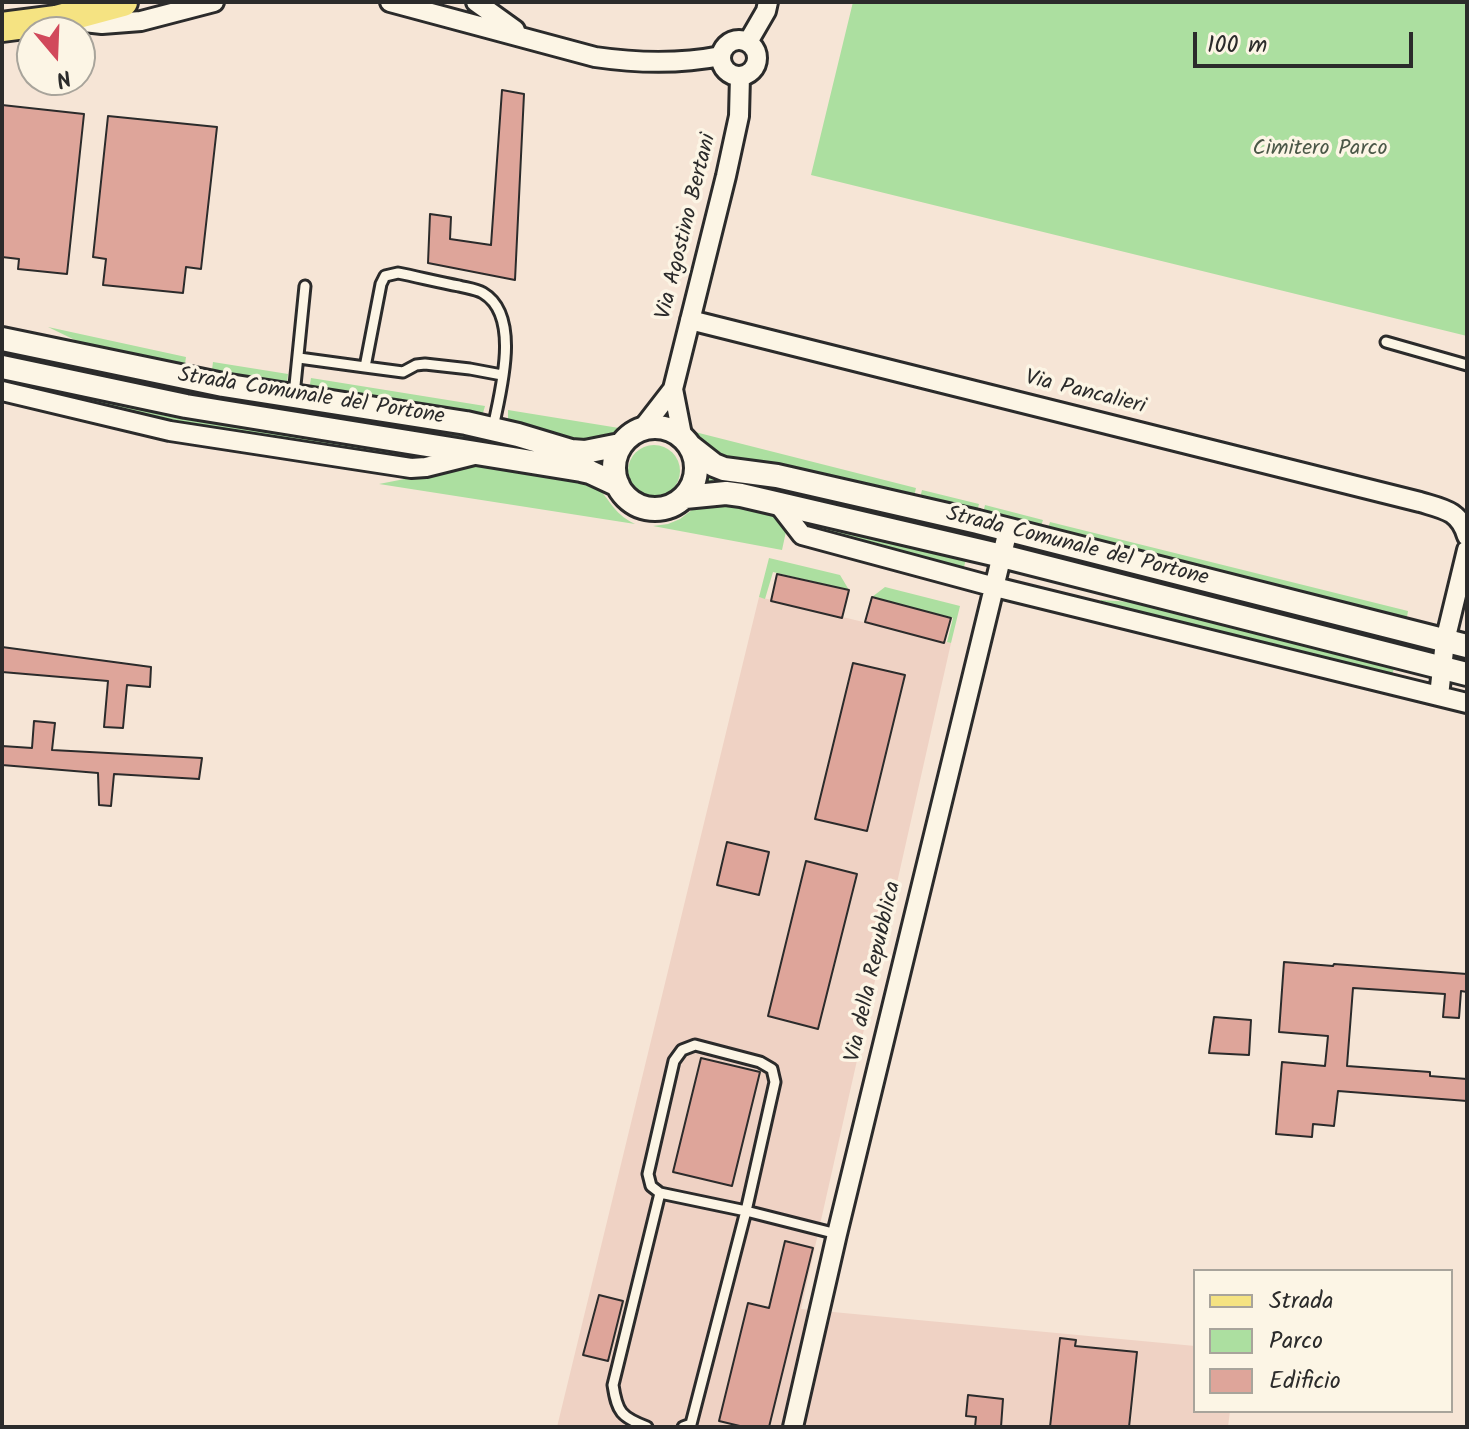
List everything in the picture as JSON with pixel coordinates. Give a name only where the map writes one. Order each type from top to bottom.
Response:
[{"type":"main road","points":[[71,16],[123,2]]},
{"type":"street","points":[[96,23],[141,21],[214,2]]},
{"type":"street","points":[[390,2],[624,62],[721,56]]},
{"type":"street","points":[[476,2],[527,38]]},
{"type":"street","points":[[748,42],[768,2]]},
{"type":"street","points":[[734,41],[748,42],[754,48],[755,66],[740,76],[730,74],[721,56],[727,45],[734,41]]},
{"type":"street","name":"Via Agostino Bertani","points":[[642,429],[673,389],[739,116],[740,76]]},
{"type":"street","name":"Via Pancalieri","points":[[690,320],[1420,502],[1454,514],[1466,528]]},
{"type":"street","points":[[2,333],[36,346]]},
{"type":"street","name":"Strada Comunale del Portone","points":[[2,339],[223,385],[493,428],[571,451],[585,452],[620,445]]},
{"type":"street","name":"Strada Comunale del Portone","points":[[2,367],[199,408],[581,470],[618,485]]},
{"type":"street","name":"Via Agostino Bertani","points":[[673,389],[687,441]]},
{"type":"street","name":"Strada Comunale del Portone","points":[[2,391],[170,431],[411,468],[479,454]]},
{"type":"street","points":[[655,426],[666,428],[687,441],[695,453],[697,467],[694,484],[685,497],[662,509],[642,507],[629,500],[618,485],[614,463],[620,445],[627,437],[655,426]]},
{"type":"street","name":"Strada Comunale del Portone","points":[[687,441],[714,465],[724,469],[777,476],[1008,530],[1456,644]]},
{"type":"street","name":"Strada Comunale del Portone","points":[[685,497],[726,493],[741,495],[1002,556],[1467,674]]},
{"type":"street","points":[[778,504],[802,535],[995,587],[1467,703]]},
{"type":"street","name":"Via della Repubblica","points":[[793,1427],[936,820],[1008,530]]},
{"type":"street","points":[[1439,696],[1442,667],[1456,644],[1467,550]]},
{"type":"lane","points":[[365,367],[385,276],[398,273],[482,291],[494,302],[502,316],[506,337],[493,428]]},
{"type":"lane","points":[[294,395],[305,286]]},
{"type":"lane","points":[[1386,342],[1467,365]]},
{"type":"lane","points":[[299,358],[403,372],[425,364],[502,375]]},
{"type":"lane","points":[[690,1426],[746,1211],[775,1082],[772,1069],[760,1062],[695,1045],[682,1050],[674,1061],[648,1174],[651,1186],[660,1193],[746,1211],[837,1234]]},
{"type":"lane","points":[[647,1427],[631,1421],[616,1406],[613,1385],[660,1193]]},
{"type":"shaded area","points":[[759,597],[951,643],[801,1309],[1193,1346],[1193,1413],[1230,1413],[1228,1427],[557,1427]]},
{"type":"green space","name":"Cimitero Parco","points":[[853,2],[1467,2],[1467,336],[811,175]]},
{"type":"green space","points":[[48,327],[186,357],[185,364],[182,367],[104,354]]},
{"type":"green space","points":[[2,347],[486,434],[549,455],[233,407],[2,360]]},
{"type":"green space","points":[[213,362],[288,374],[287,382],[214,373]]},
{"type":"green space","points":[[2,375],[445,457],[413,464],[194,429],[2,386]]},
{"type":"green space","points":[[311,378],[485,406],[483,413],[477,417],[313,389]]},
{"type":"green space","points":[[508,410],[619,428],[605,439],[586,444],[508,422]]},
{"type":"green space","points":[[691,431],[916,488],[913,501],[724,460],[707,449]]},
{"type":"green space","points":[[654,445],[672,453],[680,471],[672,489],[654,497],[636,489],[628,471],[636,453]]},
{"type":"green space","points":[[486,463],[593,483],[616,510],[635,524],[379,484]]},
{"type":"green space","points":[[708,471],[959,529],[972,536],[970,543],[707,486]]},
{"type":"green space","points":[[922,490],[979,504],[977,512],[920,498]]},
{"type":"green space","points":[[717,503],[772,510],[787,527],[782,550],[653,526],[680,519],[697,506]]},
{"type":"green space","points":[[985,505],[1043,520],[1039,532],[982,518]]},
{"type":"green space","points":[[795,515],[966,559],[963,571],[812,533]]},
{"type":"green space","points":[[1050,522],[1408,611],[1406,623],[1046,534]]},
{"type":"green space","points":[[769,558],[840,575],[849,590],[773,572],[765,599],[759,597]]},
{"type":"green space","points":[[885,587],[960,606],[951,643],[947,642],[953,618],[872,597]]},
{"type":"green space","points":[[1171,589],[1234,598],[1280,609],[1279,612],[1211,603]]},
{"type":"green space","points":[[1101,600],[1146,603],[1395,666],[1391,677],[1100,604]]},
{"type":"building","points":[[502,90],[524,94],[515,280],[428,263],[430,214],[451,217],[450,239],[491,245]]},
{"type":"building","points":[[2,105],[84,114],[67,274],[18,269],[19,259],[2,257]]},
{"type":"building","points":[[108,116],[217,127],[201,269],[186,267],[183,293],[103,285],[106,259],[93,257]]},
{"type":"building","points":[[777,574],[849,590],[842,618],[771,601]]},
{"type":"building","points":[[872,597],[951,618],[944,643],[865,622]]},
{"type":"building","points":[[2,647],[151,667],[150,687],[127,685],[123,728],[104,727],[108,681],[2,672]]},
{"type":"building","points":[[853,663],[905,675],[867,831],[815,819]]},
{"type":"building","points":[[34,721],[55,723],[52,750],[202,758],[199,779],[114,774],[111,806],[99,805],[98,773],[2,765],[2,746],[32,748]]},
{"type":"building","points":[[727,842],[769,852],[759,895],[717,885]]},
{"type":"building","points":[[806,861],[857,874],[818,1029],[768,1016]]},
{"type":"building","points":[[1284,962],[1467,974],[1467,992],[1461,991],[1459,1018],[1443,1017],[1445,994],[1353,988],[1347,1066],[1430,1072],[1430,1076],[1467,1079],[1467,1101],[1338,1091],[1334,1126],[1313,1124],[1312,1137],[1276,1134],[1282,1062],[1325,1066],[1328,1036],[1279,1032]]},
{"type":"building","points":[[1214,1017],[1251,1020],[1249,1055],[1209,1053]]},
{"type":"building","points":[[701,1058],[760,1072],[732,1186],[673,1172]]},
{"type":"building","points":[[785,1241],[813,1248],[769,1427],[744,1427],[719,1421],[748,1303],[769,1308]]},
{"type":"building","points":[[599,1295],[623,1301],[608,1361],[583,1355]]},
{"type":"building","points":[[1060,1338],[1076,1340],[1075,1346],[1137,1352],[1129,1427],[1050,1427]]},
{"type":"building","points":[[968,1395],[1003,1399],[1001,1427],[975,1427],[976,1417],[966,1416]]}]
